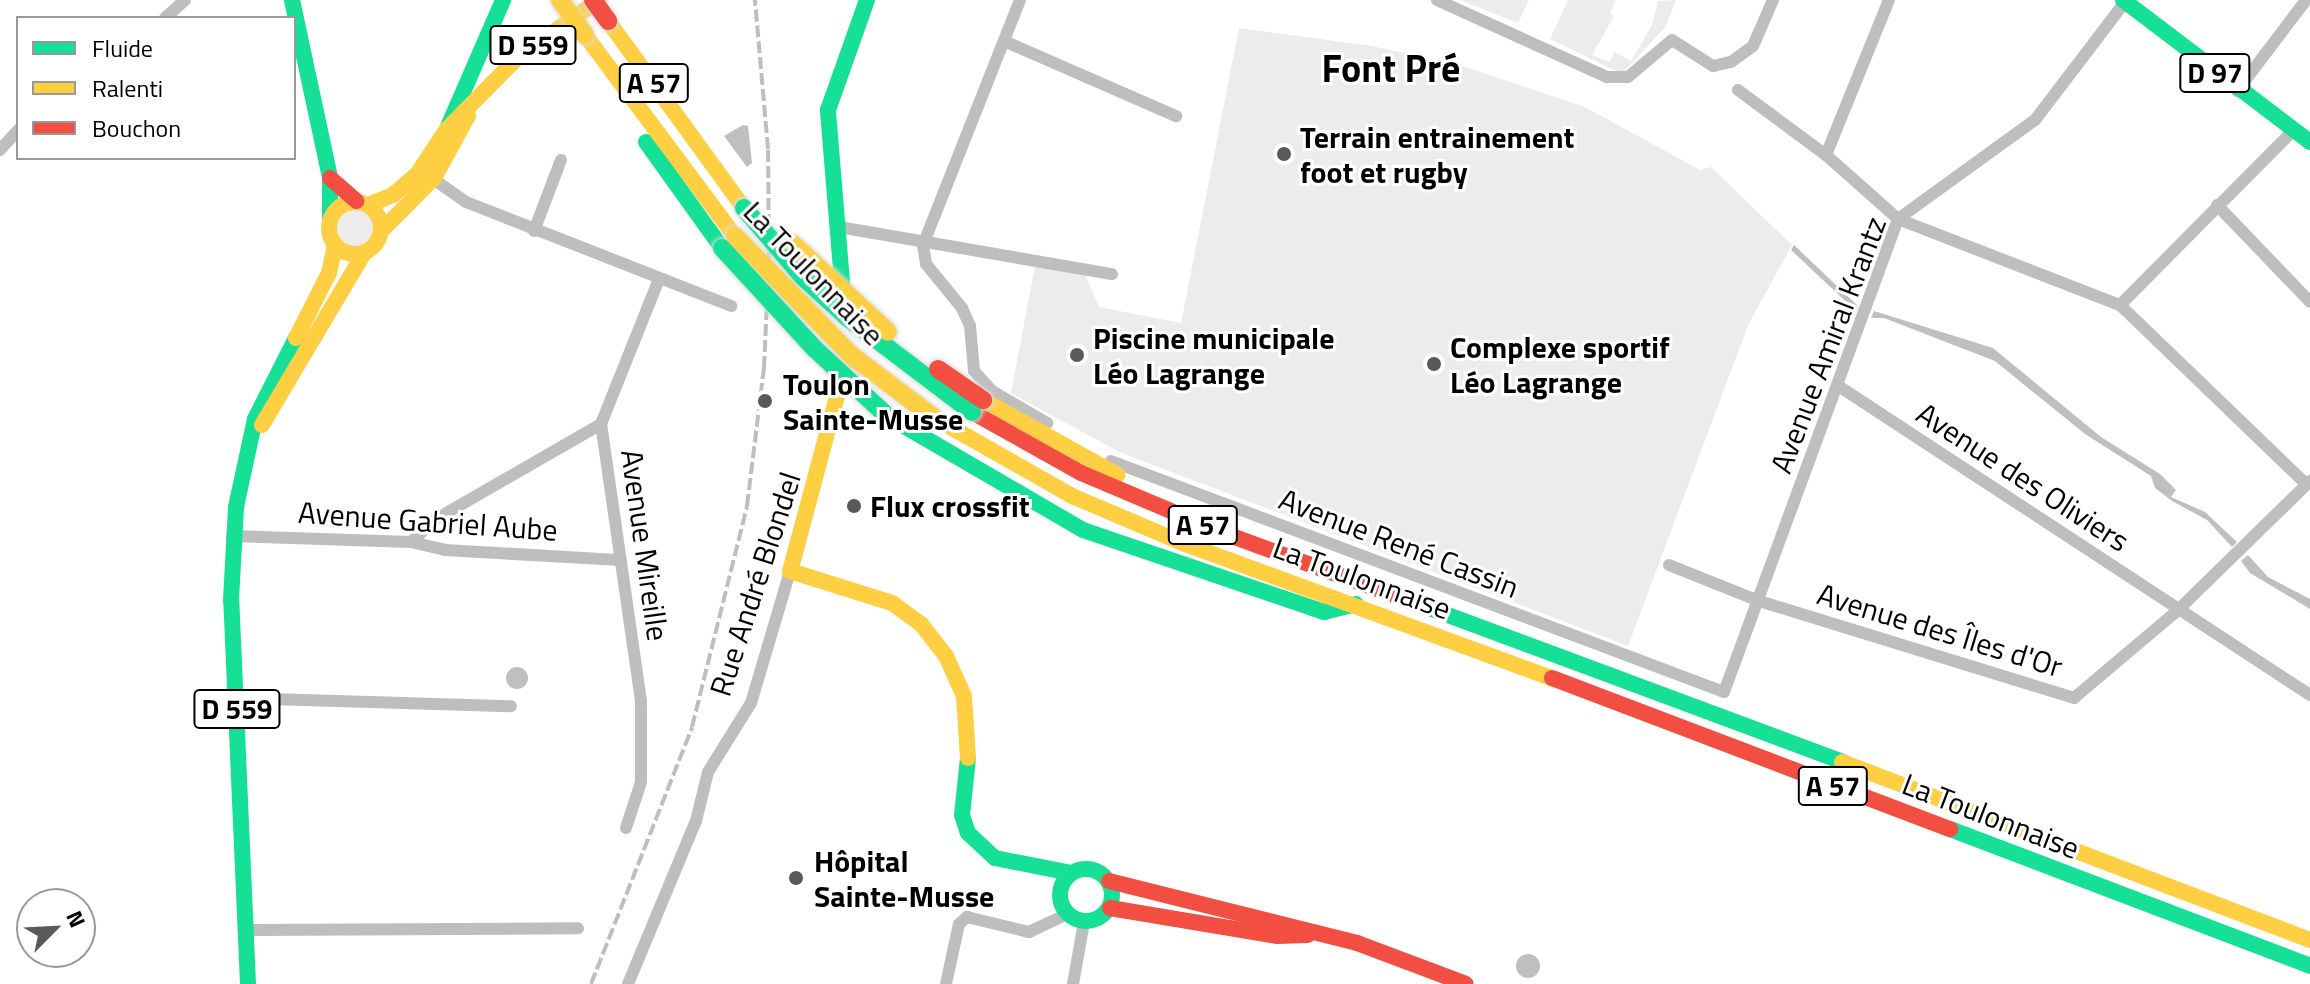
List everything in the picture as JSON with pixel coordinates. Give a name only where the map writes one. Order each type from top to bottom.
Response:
[{"type":"main road","points":[[447,129],[503,0]]},
{"type":"main road","name":"La Toulonnaise","points":[[560,0],[728,242],[840,344],[933,417],[1072,496],[1123,519],[1356,604],[2310,966]]},
{"type":"main road","name":"D 559","points":[[362,203],[393,195],[426,176],[447,129],[517,58],[596,0]]},
{"type":"main road","name":"La Toulonnaise","points":[[596,0],[698,147],[744,208],[803,277],[847,317],[978,406],[1136,497],[2310,940]]},
{"type":"main road","name":"Rue André Blondel","points":[[790,571],[842,387],[839,227],[828,110],[867,0]]},
{"type":"main road","name":"D 97","points":[[2124,1],[2237,91],[2310,142]]},
{"type":"main road","points":[[296,19],[330,178],[330,219],[335,245],[348,254],[364,253],[376,244],[382,230],[378,215],[330,178]]},
{"type":"main road","name":"D 559","points":[[382,230],[426,176],[476,99]]},
{"type":"main road","points":[[330,219],[340,206],[362,203]]},
{"type":"main road","points":[[728,242],[866,398],[959,462],[1083,530],[1178,565],[1324,612],[1356,604]]},
{"type":"main road","name":"D 559","points":[[317,311],[335,245]]},
{"type":"main road","name":"D 559","points":[[248,984],[249,930],[236,698],[232,536],[242,471],[268,404],[317,311],[364,253]]},
{"type":"main road","points":[[790,571],[892,603],[935,641],[955,674],[968,717],[962,815],[968,833],[995,858],[1036,869],[1071,873],[1087,869],[1109,881],[1390,953],[1466,984]]},
{"type":"main road","points":[[1036,869],[1060,890],[1076,918],[1096,920],[1110,908]]},
{"type":"main road","points":[[1060,890],[1071,873]]},
{"type":"main road","points":[[1109,881],[1110,908]]},
{"type":"main road","points":[[2130,899],[2310,979]]},
{"type":"main road","points":[[1110,908],[1277,936],[1318,935]]},
{"type":"street","points":[[167,16],[185,0]]},
{"type":"street","points":[[923,245],[1020,0]]},
{"type":"street","points":[[1437,0],[1607,77],[1628,77],[1672,40],[1713,66],[1731,62],[1753,46],[1773,0]]},
{"type":"street","points":[[1826,155],[1889,0]]},
{"type":"street","points":[[2237,91],[2306,0]]},
{"type":"street","name":"Avenue Amiral Krantz","points":[[1724,692],[1840,387],[1898,219],[2035,120],[2124,1]]},
{"type":"street","points":[[1004,41],[1176,116]]},
{"type":"street","points":[[1738,90],[1826,155],[1898,219],[2120,305],[2308,483]]},
{"type":"street","points":[[2120,305],[2294,130]]},
{"type":"street","points":[[0,150],[16,132]]},
{"type":"street","points":[[534,231],[561,160]]},
{"type":"street","points":[[426,176],[466,202],[534,231],[731,306]]},
{"type":"street","points":[[2217,205],[2310,302]]},
{"type":"street","points":[[839,227],[877,231],[923,245],[1112,274]]},
{"type":"street","name":"Avenue René Cassin","points":[[923,245],[926,264],[962,308],[970,326],[974,371],[992,391],[1114,464],[1724,692]]},
{"type":"street","name":"Avenue Mireille","points":[[626,828],[641,782],[641,701],[601,424],[659,279]]},
{"type":"street","name":"Avenue des Oliviers","points":[[1840,387],[2310,695]]},
{"type":"street","points":[[411,542],[436,519],[601,424]]},
{"type":"street","name":"Avenue des Îles d'Or","points":[[1759,601],[2074,698],[2178,610],[2308,483]]},
{"type":"street","name":"Avenue Gabriel Aube","points":[[232,536],[411,542],[445,550],[621,560]]},
{"type":"street","points":[[1669,565],[1759,601]]},
{"type":"street","name":"Rue André Blondel","points":[[628,984],[696,821],[708,772],[751,703],[790,571]]},
{"type":"street","points":[[236,698],[511,706]]},
{"type":"street","points":[[946,984],[959,924],[967,917],[1029,932],[1076,918],[1073,984]]},
{"type":"street","points":[[249,930],[578,928]]},
{"type":"shaded area","points":[[1460,0],[1529,0],[1518,23]]},
{"type":"shaded area","points":[[1568,0],[1616,0],[1610,13],[1614,16],[1592,55],[1610,62],[1614,52],[1631,61],[1652,25],[1658,1],[1676,0],[1666,26],[1622,74],[1550,39]]},
{"type":"shaded area","name":"Complexe sportif Léo Lagrange","points":[[1239,28],[1372,46],[1463,66],[1585,107],[1700,170],[1711,167],[1792,245],[1749,323],[1628,646],[1119,452],[1011,393],[1035,265],[1085,274],[1099,307],[1181,323]]},
{"type":"shaded area","points":[[743,125],[748,126],[752,163],[747,167],[724,136]]},
{"type":"shaded area","points":[[355,202],[373,210],[381,228],[373,246],[355,254],[337,246],[329,228],[337,210]]},
{"type":"shaded area","points":[[1794,245],[1858,306],[1856,311],[1791,250]]},
{"type":"shaded area","points":[[1874,311],[1993,348],[2101,437],[2160,474],[2176,490],[2171,497],[2205,512],[2237,542],[2232,547],[2207,520],[2155,488],[2151,476],[2085,434],[1995,361],[1884,318],[1871,318]]},
{"type":"shaded area","points":[[2248,555],[2268,577],[2310,599],[2310,609],[2250,573],[2241,561]]},
{"type":"shaded area","points":[[517,667],[525,670],[528,678],[525,686],[517,689],[509,686],[506,678],[509,670]]},
{"type":"shaded area","points":[[1528,954],[1536,958],[1540,966],[1536,974],[1528,978],[1520,974],[1516,966],[1520,958]]},
{"type":"railway","points":[[591,984],[692,727],[747,506],[764,368],[769,258],[768,149],[755,0]]},
{"type":"traffic: fast","points":[[292,0],[295,16]]},
{"type":"traffic: fast","points":[[447,129],[503,0]]},
{"type":"traffic: fast","points":[[843,294],[828,110],[867,0]]},
{"type":"traffic: fast","points":[[2123,0],[2310,142]]},
{"type":"traffic: fast","points":[[296,19],[330,178],[330,219]]},
{"type":"traffic: fast","points":[[646,142],[722,248]]},
{"type":"traffic: fast","points":[[744,208],[803,277],[847,317],[972,412]]},
{"type":"traffic: fast","points":[[722,248],[815,349],[887,416]]},
{"type":"traffic: fast","points":[[248,984],[231,600],[236,507],[255,419],[296,338]]},
{"type":"traffic: fast","points":[[887,416],[1083,530],[1324,612],[1356,604]]},
{"type":"traffic: fast","points":[[1429,608],[1842,762]]},
{"type":"traffic: fast","points":[[968,758],[962,815],[968,833],[995,858],[1071,873]]},
{"type":"traffic: fast","points":[[1950,829],[2310,966]]},
{"type":"traffic: fast","points":[[1086,869],[1105,876],[1112,895],[1105,914],[1086,921],[1067,914],[1060,895],[1067,876],[1086,869]]},
{"type":"traffic: slow","points":[[560,0],[585,35]]},
{"type":"traffic: slow","points":[[368,205],[393,195],[418,173],[447,129],[517,58],[599,0]]},
{"type":"traffic: slow","points":[[608,21],[744,208]]},
{"type":"traffic: slow","points":[[585,35],[735,236]]},
{"type":"traffic: slow","points":[[382,230],[434,178],[468,116]]},
{"type":"traffic: slow","points":[[355,202],[374,209],[381,228],[374,247],[355,254],[336,247],[329,228],[336,209],[355,202]]},
{"type":"traffic: slow","points":[[735,236],[851,355],[933,417]]},
{"type":"traffic: slow","points":[[793,244],[888,332]]},
{"type":"traffic: slow","points":[[296,338],[329,273],[335,245]]},
{"type":"traffic: slow","points":[[262,425],[364,253]]},
{"type":"traffic: slow","points":[[844,370],[790,571],[892,603],[921,624],[946,656],[964,696],[968,758]]},
{"type":"traffic: slow","points":[[983,400],[1118,475]]},
{"type":"traffic: slow","points":[[933,417],[1072,496],[1185,544],[1552,678]]},
{"type":"traffic: slow","points":[[1842,762],[2310,940]]},
{"type":"traffic: jam","points":[[593,0],[608,21]]},
{"type":"traffic: jam","points":[[330,178],[356,201]]},
{"type":"traffic: jam","points":[[938,369],[983,400]]},
{"type":"traffic: jam","points":[[972,412],[1081,473],[1221,532],[1429,608]]},
{"type":"traffic: jam","points":[[1552,678],[1950,829]]},
{"type":"traffic: jam","points":[[1109,881],[1357,943],[1466,984]]},
{"type":"traffic: jam","points":[[1110,908],[1277,936],[1308,935]]},
{"type":"place","name":"Terrain entrainement foot et rugby","points":[[1284,154]]},
{"type":"place","name":"Piscine municipale Léo Lagrange","points":[[1077,355]]},
{"type":"place","name":"Complexe sportif Léo Lagrange","points":[[1434,364]]},
{"type":"place","name":"Toulon Sainte-Musse","points":[[765,401]]},
{"type":"place","name":"Flux crossfit","points":[[854,506]]},
{"type":"place","name":"Hôpital Sainte-Musse","points":[[796,878]]},
{"type":"district","name":"Font Pré","points":[[1391,69]]}]
